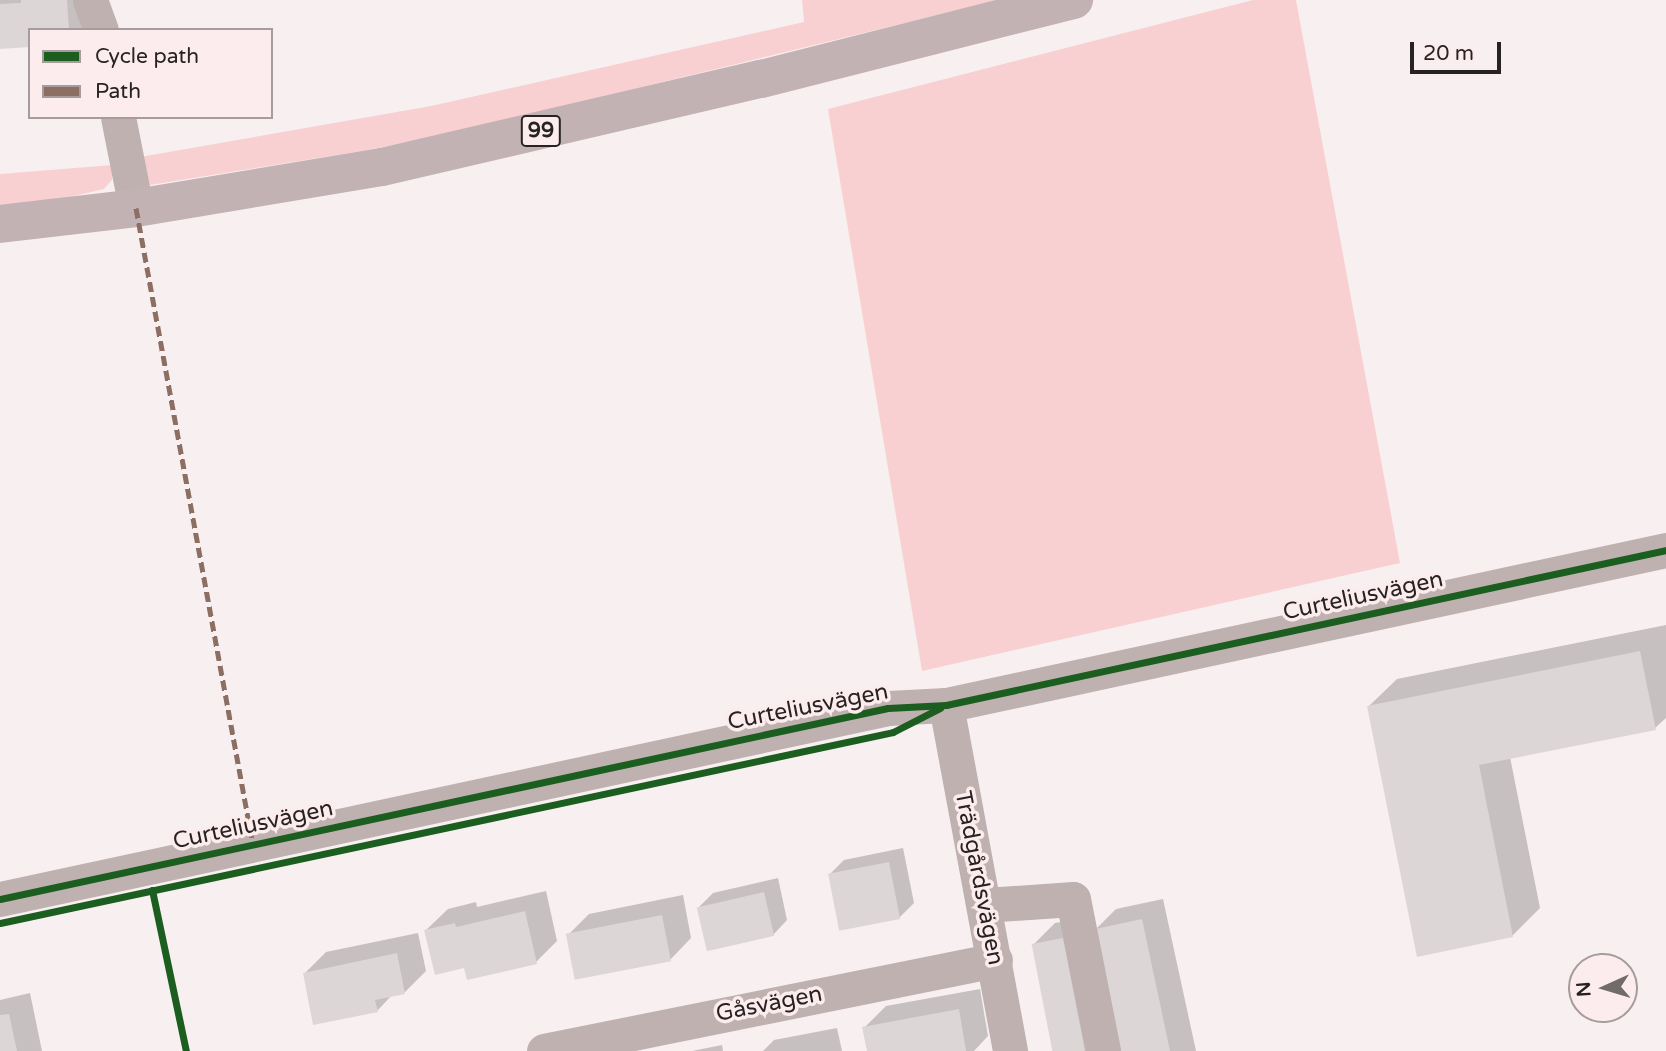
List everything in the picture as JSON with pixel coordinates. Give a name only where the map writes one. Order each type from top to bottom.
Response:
[{"type":"main road","name":"99","points":[[0,224],[136,208],[382,167],[761,79],[1074,0]]},
{"type":"street","points":[[90,0],[99,28]]},
{"type":"street","points":[[118,119],[136,208]]},
{"type":"street","name":"Curteliusvägen","points":[[0,900],[888,708],[946,705],[1666,550]]},
{"type":"street","name":"Trädgårdsvägen","points":[[946,705],[1010,1051]]},
{"type":"street","points":[[985,905],[1073,900],[1103,1051]]},
{"type":"street","name":"Gåsvägen","points":[[544,1051],[995,960]]},
{"type":"shaded area","points":[[802,0],[999,0],[466,130],[368,150],[150,185],[139,177],[140,157],[431,106],[804,22]]},
{"type":"shaded area","points":[[1253,0],[1296,0],[1400,563],[922,671],[828,109]]},
{"type":"shaded area","points":[[112,165],[112,180],[104,189],[57,200],[0,205],[0,174]]},
{"type":"building","points":[[21,0],[67,0],[69,28],[28,28],[28,47],[0,49],[0,4],[21,3]]},
{"type":"building","points":[[1640,651],[1656,730],[1479,765],[1513,937],[1417,957],[1367,706]]},
{"type":"building","points":[[889,862],[900,919],[839,931],[828,874]]},
{"type":"building","points":[[764,892],[774,936],[707,951],[697,908]]},
{"type":"building","points":[[525,911],[537,964],[467,980],[464,968],[435,975],[424,930],[455,923],[456,927]]},
{"type":"building","points":[[662,915],[671,961],[575,980],[566,934]]},
{"type":"building","points":[[1142,919],[1170,1051],[1119,1051],[1093,929]]},
{"type":"building","points":[[1063,938],[1085,1051],[1052,1051],[1032,944]]},
{"type":"building","points":[[397,953],[405,994],[375,1000],[378,1012],[313,1025],[303,973]]},
{"type":"building","points":[[959,1009],[966,1051],[867,1051],[862,1027]]},
{"type":"building","points":[[9,1014],[17,1051],[0,1051],[0,1015]]},
{"type":"marked path","points":[[136,208],[253,845]]},
{"type":"cycle path","points":[[0,899],[888,708],[946,705],[1666,550]]},
{"type":"cycle path","points":[[0,923],[893,732],[940,708]]},
{"type":"cycle path","points":[[152,890],[186,1051]]}]
